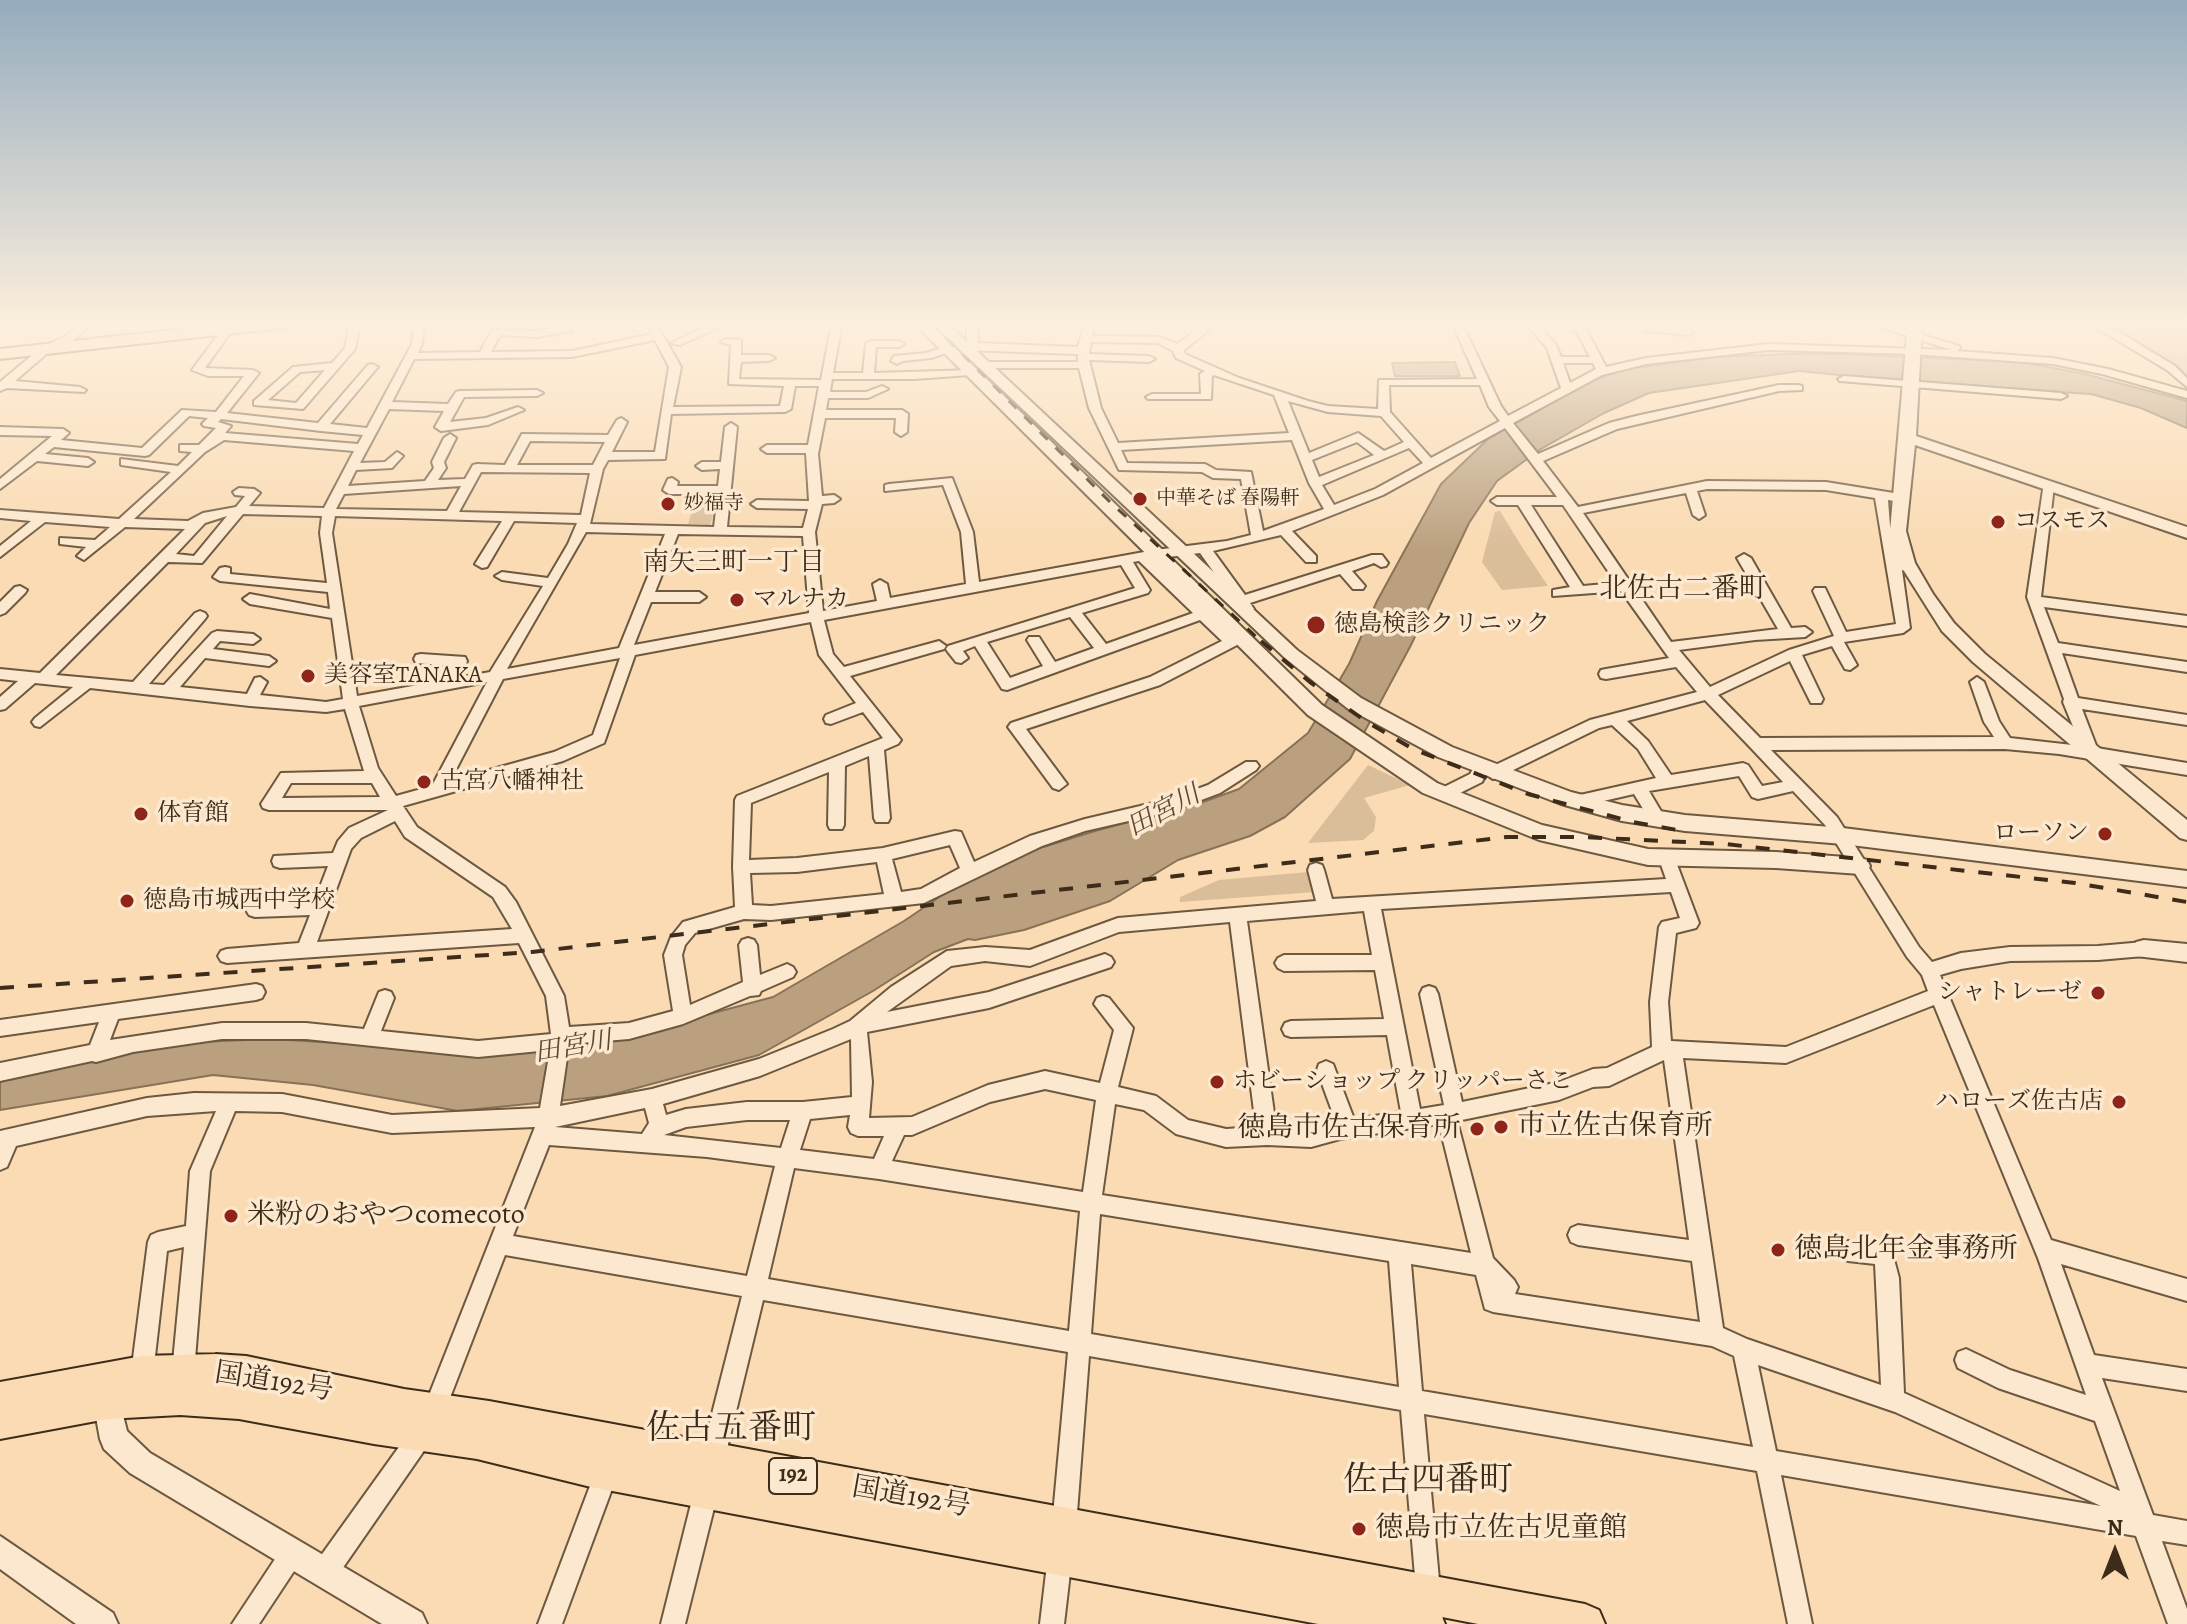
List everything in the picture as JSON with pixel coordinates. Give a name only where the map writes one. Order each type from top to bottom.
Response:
[{"type":"highway","name":"国道192号","points":[[0,1400],[142,1374],[246,1374],[429,1422],[1062,1541],[1428,1615],[1585,1624]]},
{"type":"highway","name":"国道192号","points":[[0,1421],[107,1401],[209,1397],[429,1422],[477,1440],[607,1470],[710,1475]]},
{"type":"street","points":[[84,556],[181,470],[225,426],[208,424],[232,399]]},
{"type":"street","points":[[263,399],[258,403],[299,407],[306,399]]},
{"type":"street","points":[[321,427],[345,399]]},
{"type":"street","points":[[324,1573],[429,1422],[547,1120],[560,1038],[555,996],[499,892],[411,832],[376,777],[351,703],[326,533],[330,512],[340,490],[388,399]]},
{"type":"street","points":[[457,399],[441,427],[488,421],[518,410]]},
{"type":"street","points":[[451,515],[477,468],[661,456],[668,399]]},
{"type":"street","points":[[666,411],[785,409],[787,399]]},
{"type":"street","points":[[744,912],[741,867],[743,800],[893,740],[826,655],[816,615],[809,532],[815,503],[813,449],[822,399]]},
{"type":"street","points":[[1005,399],[1206,613],[1315,710],[1399,770],[1444,794],[1539,832],[1602,848],[1667,859],[1776,860],[1860,866]]},
{"type":"street","points":[[1011,399],[1245,608],[1291,654],[1387,722],[1487,770],[1577,801],[1657,818],[1843,836],[2187,879]]},
{"type":"street","points":[[1093,399],[1123,467],[1205,468],[1213,474],[1247,475],[1258,537]]},
{"type":"street","points":[[1281,399],[1315,483],[1332,512]]},
{"type":"street","points":[[1293,399],[1328,409],[1384,413]]},
{"type":"street","points":[[1384,399],[1384,413],[1430,464]]},
{"type":"street","points":[[1491,399],[1571,506],[1668,647],[1708,694],[1843,836],[1913,952],[1929,971],[2045,1249],[2180,1624]]},
{"type":"street","points":[[0,674],[301,706],[351,703],[816,615],[1258,537],[1332,512],[1430,464],[1546,399]]},
{"type":"street","points":[[1537,459],[1613,426],[1728,399]]},
{"type":"street","points":[[1891,516],[1902,498],[1911,399]]},
{"type":"street","points":[[385,405],[452,408]]},
{"type":"street","points":[[51,443],[145,452],[186,412],[371,432]]},
{"type":"street","points":[[819,414],[902,414],[901,432]]},
{"type":"street","points":[[438,789],[497,676],[584,523],[600,462],[621,422]]},
{"type":"street","points":[[720,529],[726,465],[732,445],[731,427]]},
{"type":"street","points":[[0,431],[63,433],[0,485]]},
{"type":"street","points":[[510,467],[530,431],[612,439]]},
{"type":"street","points":[[184,448],[203,449],[222,436],[362,448]]},
{"type":"street","points":[[1113,447],[1297,436]]},
{"type":"street","points":[[1305,459],[1358,437],[1383,456]]},
{"type":"street","points":[[428,486],[440,468],[438,462],[450,438]]},
{"type":"street","points":[[1908,438],[2187,533]]},
{"type":"street","points":[[1315,483],[1411,443]]},
{"type":"street","points":[[767,449],[813,449]]},
{"type":"street","points":[[18,453],[88,462]]},
{"type":"street","points":[[352,467],[388,465],[397,456]]},
{"type":"street","points":[[125,462],[181,470]]},
{"type":"street","points":[[702,466],[726,465]]},
{"type":"street","points":[[1790,486],[1796,479],[1793,471]]},
{"type":"street","points":[[889,488],[948,481],[967,532],[973,588]]},
{"type":"street","points":[[340,490],[469,482]]},
{"type":"street","points":[[672,482],[669,490],[726,490]]},
{"type":"street","points":[[1497,501],[1571,506],[1690,487],[1790,486],[1826,486],[1902,498]]},
{"type":"street","points":[[2048,486],[2035,601],[2070,702],[2092,754]]},
{"type":"street","points":[[1690,487],[1699,515]]},
{"type":"street","points":[[197,560],[254,493],[239,492]]},
{"type":"street","points":[[1444,794],[1487,770],[1595,724],[1708,694],[1794,653],[1839,639],[1903,628],[1898,531],[1881,495]]},
{"type":"street","points":[[757,504],[815,503],[834,499]]},
{"type":"street","points":[[1522,501],[1579,591]]},
{"type":"street","points":[[0,514],[41,519],[190,525],[238,510],[511,516],[673,530],[809,532]]},
{"type":"street","points":[[482,564],[511,516]]},
{"type":"street","points":[[0,553],[41,519]]},
{"type":"street","points":[[0,705],[37,678],[165,558],[200,520]]},
{"type":"street","points":[[305,951],[339,859],[355,833],[396,808],[438,789],[558,757],[599,739],[673,530]]},
{"type":"street","points":[[1284,530],[1311,559]]},
{"type":"street","points":[[65,541],[98,544]]},
{"type":"street","points":[[1204,548],[1245,608]]},
{"type":"street","points":[[165,558],[197,560],[220,566],[220,577],[334,588]]},
{"type":"street","points":[[1245,608],[1343,569],[1377,558],[1381,563]]},
{"type":"street","points":[[1744,558],[1787,633]]},
{"type":"street","points":[[961,658],[953,649],[1143,590],[1125,561]]},
{"type":"street","points":[[1902,566],[1948,627],[1979,658],[2187,832]]},
{"type":"street","points":[[1343,569],[1358,586]]},
{"type":"street","points":[[502,576],[550,583]]},
{"type":"street","points":[[880,584],[884,603]]},
{"type":"street","points":[[1558,593],[1626,586]]},
{"type":"street","points":[[0,610],[20,590]]},
{"type":"street","points":[[1820,591],[1850,665]]},
{"type":"street","points":[[649,597],[699,597]]},
{"type":"street","points":[[250,599],[338,615]]},
{"type":"street","points":[[2035,601],[2187,621]]},
{"type":"street","points":[[1072,610],[1104,651]]},
{"type":"street","points":[[978,640],[1007,685],[1206,613]]},
{"type":"street","points":[[136,689],[200,616]]},
{"type":"street","points":[[1668,647],[1805,632]]},
{"type":"street","points":[[167,692],[217,636],[253,639]]},
{"type":"street","points":[[1034,640],[1053,670]]},
{"type":"street","points":[[1059,784],[1016,727],[1155,681],[1235,640]]},
{"type":"street","points":[[841,673],[939,646]]},
{"type":"street","points":[[2051,647],[2187,667]]},
{"type":"street","points":[[202,653],[269,661]]},
{"type":"street","points":[[1794,653],[1816,699]]},
{"type":"street","points":[[421,659],[463,657],[452,684]]},
{"type":"street","points":[[1606,674],[1680,661]]},
{"type":"street","points":[[250,701],[260,682]]},
{"type":"street","points":[[1977,682],[1992,722],[2005,743]]},
{"type":"street","points":[[40,722],[86,684]]},
{"type":"street","points":[[2070,702],[2187,720]]},
{"type":"street","points":[[831,719],[867,705]]},
{"type":"street","points":[[1616,720],[1643,745],[1667,782]]},
{"type":"street","points":[[1756,744],[2005,743],[2059,748],[2187,769]]},
{"type":"street","points":[[876,746],[882,818]]},
{"type":"street","points":[[836,825],[837,761]]},
{"type":"street","points":[[683,1016],[673,955],[677,942],[689,927],[744,912],[771,913],[924,896],[1036,841],[1085,825],[1186,800],[1214,789],[1251,766]]},
{"type":"street","points":[[1577,801],[1743,769],[1758,793],[1795,785]]},
{"type":"street","points":[[376,777],[287,777],[269,804],[396,808]]},
{"type":"street","points":[[1638,787],[1657,818]]},
{"type":"street","points":[[741,867],[797,865],[883,855],[955,837],[970,871]]},
{"type":"street","points":[[883,855],[894,900]]},
{"type":"street","points":[[280,861],[339,859]]},
{"type":"street","points":[[1667,859],[1690,923],[1668,927],[1659,1002],[1713,1335]]},
{"type":"street","points":[[1316,870],[1326,907]]},
{"type":"street","points":[[856,1027],[897,993],[947,959],[985,954],[1030,958],[1118,925],[1371,903],[1677,885]]},
{"type":"street","points":[[1371,903],[1412,1117]]},
{"type":"street","points":[[255,910],[320,907]]},
{"type":"street","points":[[1237,914],[1267,1136]]},
{"type":"street","points":[[227,956],[524,935]]},
{"type":"street","points":[[748,945],[753,989]]},
{"type":"street","points":[[1929,971],[1961,961],[2010,954],[2144,949],[2187,953]]},
{"type":"street","points":[[0,1160],[4,1139],[147,1107],[194,1102],[282,1103],[392,1124],[547,1120],[652,1098],[760,1067],[856,1027],[989,1000],[1105,962]]},
{"type":"street","points":[[1284,963],[1383,962]]},
{"type":"street","points":[[0,1072],[133,1044],[222,1031],[306,1031],[478,1049],[629,1031],[683,1016],[753,989],[787,972]]},
{"type":"street","points":[[0,1028],[111,1015],[256,992]]},
{"type":"street","points":[[1429,994],[1451,1113],[1493,1301],[1713,1335],[1744,1349],[1893,1401],[2142,1519],[2187,1533]]},
{"type":"street","points":[[856,1027],[860,1038],[858,1127],[897,1128],[939,1118],[988,1094],[1045,1080],[1149,1102],[1183,1128],[1226,1138],[1311,1138],[1559,1091],[1593,1078],[1609,1077],[1667,1050],[1786,1055],[1939,995]]},
{"type":"street","points":[[369,1039],[385,998]]},
{"type":"street","points":[[1052,1624],[1091,1203],[1107,1091],[1124,1028],[1103,1004]]},
{"type":"street","points":[[96,1054],[111,1015]]},
{"type":"street","points":[[1291,1029],[1395,1027]]},
{"type":"street","points":[[1326,1070],[1348,1129]]},
{"type":"street","points":[[652,1098],[660,1126]]},
{"type":"street","points":[[183,1372],[200,1171],[229,1103]]},
{"type":"street","points":[[642,1143],[660,1126],[686,1118],[747,1111],[803,1111],[860,1105]]},
{"type":"street","points":[[673,1624],[787,1158],[803,1111]]},
{"type":"street","points":[[547,1120],[642,1143],[879,1169],[1486,1266],[1507,1287]]},
{"type":"street","points":[[879,1169],[897,1128]]},
{"type":"street","points":[[142,1374],[158,1242],[196,1235]]},
{"type":"street","points":[[1578,1235],[1700,1252]]},
{"type":"street","points":[[499,1244],[1765,1461],[2142,1519]]},
{"type":"street","points":[[2045,1249],[2187,1290]]},
{"type":"street","points":[[1848,1251],[1884,1255],[1888,1278],[1893,1401]]},
{"type":"street","points":[[1399,1252],[1414,1400],[1428,1615]]},
{"type":"street","points":[[1744,1349],[1800,1624]]},
{"type":"street","points":[[1966,1360],[2106,1413]]},
{"type":"street","points":[[2089,1365],[2187,1380]]},
{"type":"street","points":[[107,1401],[114,1439],[140,1463],[411,1624]]},
{"type":"street","points":[[550,1624],[607,1470]]},
{"type":"street","points":[[0,1551],[102,1624]]},
{"type":"street","points":[[244,1624],[292,1556]]},
{"type":"shaded area","points":[[686,493],[720,494],[710,525],[688,524],[696,497]]},
{"type":"shaded area","points":[[1500,511],[1548,586],[1502,590],[1482,562],[1495,512]]},
{"type":"shaded area","points":[[1368,765],[1410,785],[1364,798],[1376,817],[1374,831],[1363,840],[1308,843]]},
{"type":"shaded area","points":[[1308,872],[1315,892],[1180,902],[1180,897],[1219,880]]},
{"type":"water","name":"田宮川","points":[[1559,399],[1636,399],[1541,449],[1497,481],[1469,523],[1411,645],[1350,759],[1285,817],[1250,836],[1178,860],[1110,901],[1024,930],[968,939],[934,952],[873,991],[759,1055],[607,1096],[458,1111],[313,1085],[213,1075],[0,1110],[0,1079],[171,1043],[272,1039],[386,1046],[616,1039],[773,997],[904,921],[988,864],[1239,789],[1308,733],[1349,664],[1377,601],[1441,484],[1488,439]]},
{"type":"water","points":[[2108,399],[2187,401],[2187,428],[2141,408]]},
{"type":"railway","points":[[1007,399],[1108,500],[1263,643]]},
{"type":"railway","points":[[1261,641],[1310,682],[1367,722],[1413,749],[1528,794],[1633,822],[1683,831]]},
{"type":"railway","points":[[0,988],[532,952],[1507,837],[1583,837],[1725,844],[2075,883],[2187,902]]},
{"type":"place","name":"中華そば 春陽軒","points":[[1140,499]]},
{"type":"place","name":"妙福寺","points":[[668,504]]},
{"type":"place","name":"コスモス","points":[[1998,522]]},
{"type":"place","name":"マルナカ","points":[[737,600]]},
{"type":"place","name":"徳島検診クリニック","points":[[1316,625]]},
{"type":"place","name":"美容室TANAKA","points":[[308,676]]},
{"type":"place","name":"古宮八幡神社","points":[[424,782]]},
{"type":"place","name":"体育館","points":[[141,814]]},
{"type":"place","name":"ローソン","points":[[2105,834]]},
{"type":"place","name":"徳島市城西中学校","points":[[127,901]]},
{"type":"place","name":"シャトレーゼ","points":[[2098,993]]},
{"type":"place","name":"ホビーショップ クリッパーさこ","points":[[1217,1082]]},
{"type":"place","name":"ハローズ佐古店","points":[[2119,1102]]},
{"type":"place","name":"市立佐古保育所","points":[[1501,1127]]},
{"type":"place","name":"徳島市佐古保育所","points":[[1477,1129]]},
{"type":"place","name":"米粉のおやつcomecoto","points":[[231,1216]]},
{"type":"place","name":"徳島北年金事務所","points":[[1778,1250]]},
{"type":"place","name":"徳島市立佐古児童館","points":[[1359,1529]]},
{"type":"district","name":"南矢三町一丁目","points":[[734,564]]},
{"type":"district","name":"北佐古二番町","points":[[1683,590]]},
{"type":"district","name":"佐古五番町","points":[[731,1430]]},
{"type":"district","name":"佐古四番町","points":[[1428,1482]]}]
